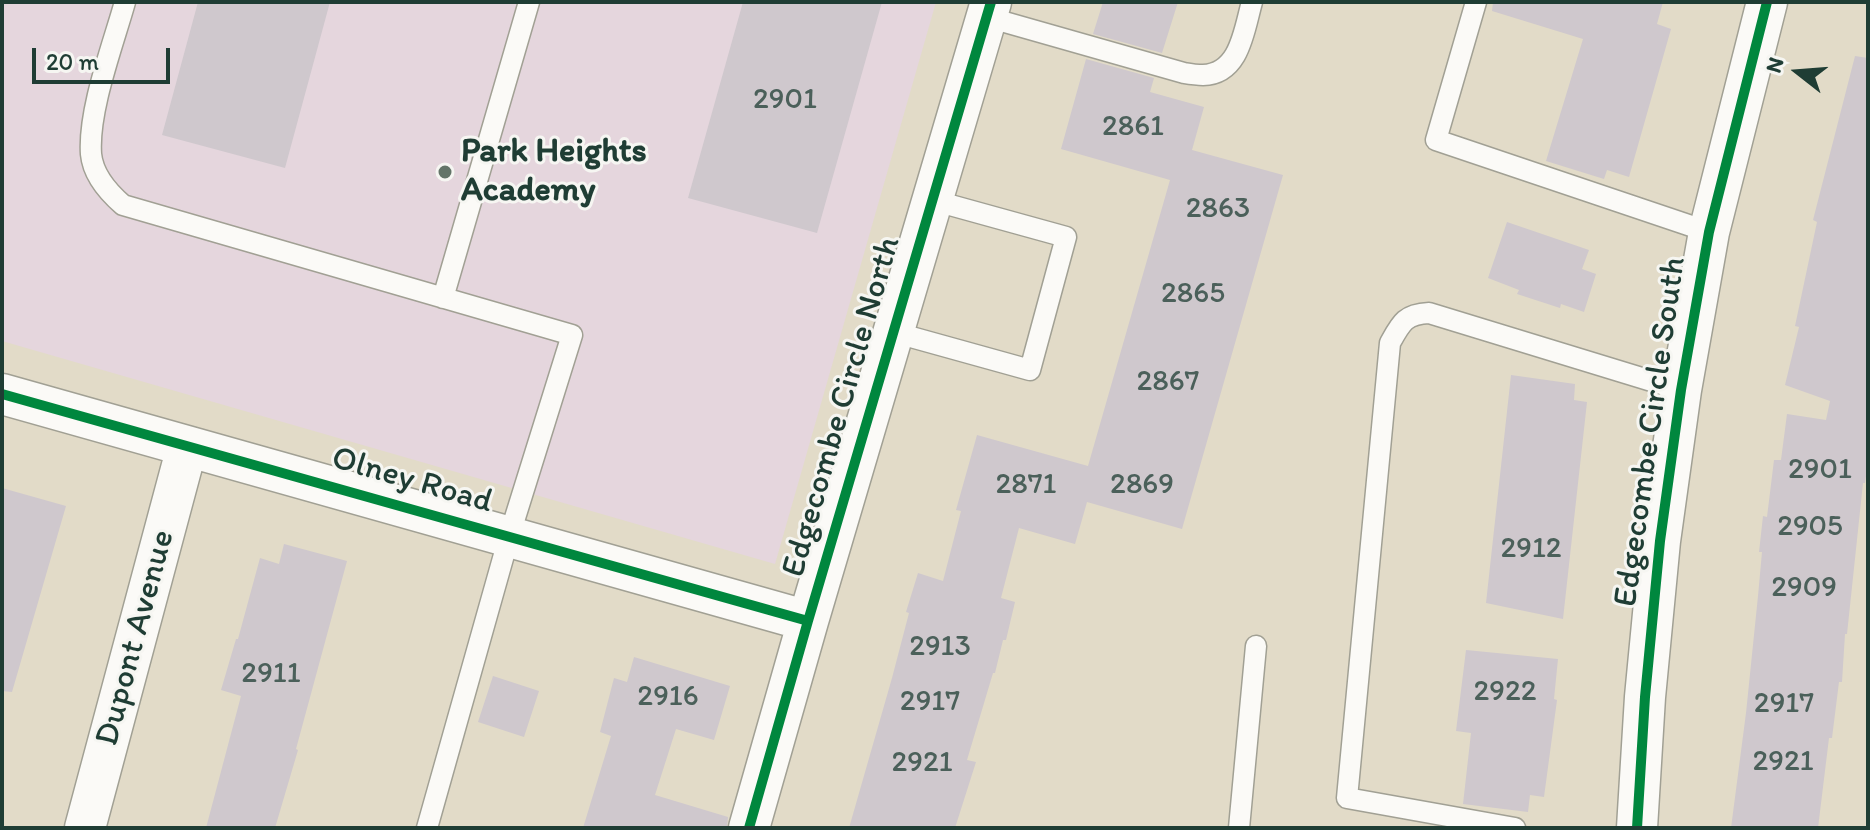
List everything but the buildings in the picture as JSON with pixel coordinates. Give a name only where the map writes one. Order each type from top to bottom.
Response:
[{"type":"street","name":"Edgecombe Circle South","points":[[1637,828],[1658,556],[1681,390],[1709,232],[1767,2]]},
{"type":"street","name":"Edgecombe Circle North","points":[[749,828],[989,9]]},
{"type":"street","name":"Olney Road","points":[[2,394],[808,621]]},
{"type":"street","name":"Dupont Avenue","points":[[85,828],[187,447]]},
{"type":"lane","points":[[125,2],[94,112],[91,156],[104,187],[123,205],[572,335],[509,537],[427,828]]},
{"type":"lane","points":[[443,298],[529,2]]},
{"type":"lane","points":[[989,9],[1184,73],[1205,75],[1223,70],[1237,55],[1252,2]]},
{"type":"lane","points":[[1476,2],[1436,140],[1709,232]]},
{"type":"lane","points":[[893,332],[1030,370],[1066,237],[932,200]]},
{"type":"lane","points":[[1515,828],[1347,798],[1390,343],[1400,325],[1413,314],[1429,313],[1681,390]]},
{"type":"lane","points":[[1239,828],[1256,646]]},
{"type":"shaded area","name":"Park Heights Academy","points":[[2,2],[936,2],[775,564],[2,341]]},
{"type":"cycle path","points":[[749,828],[991,2]]},
{"type":"cycle path","points":[[1637,828],[1645,697],[1660,541],[1681,390],[1709,232],[1767,2]]},
{"type":"cycle path","points":[[2,394],[808,621]]},
{"type":"place","name":"Park Heights Academy","points":[[445,172]]}]
